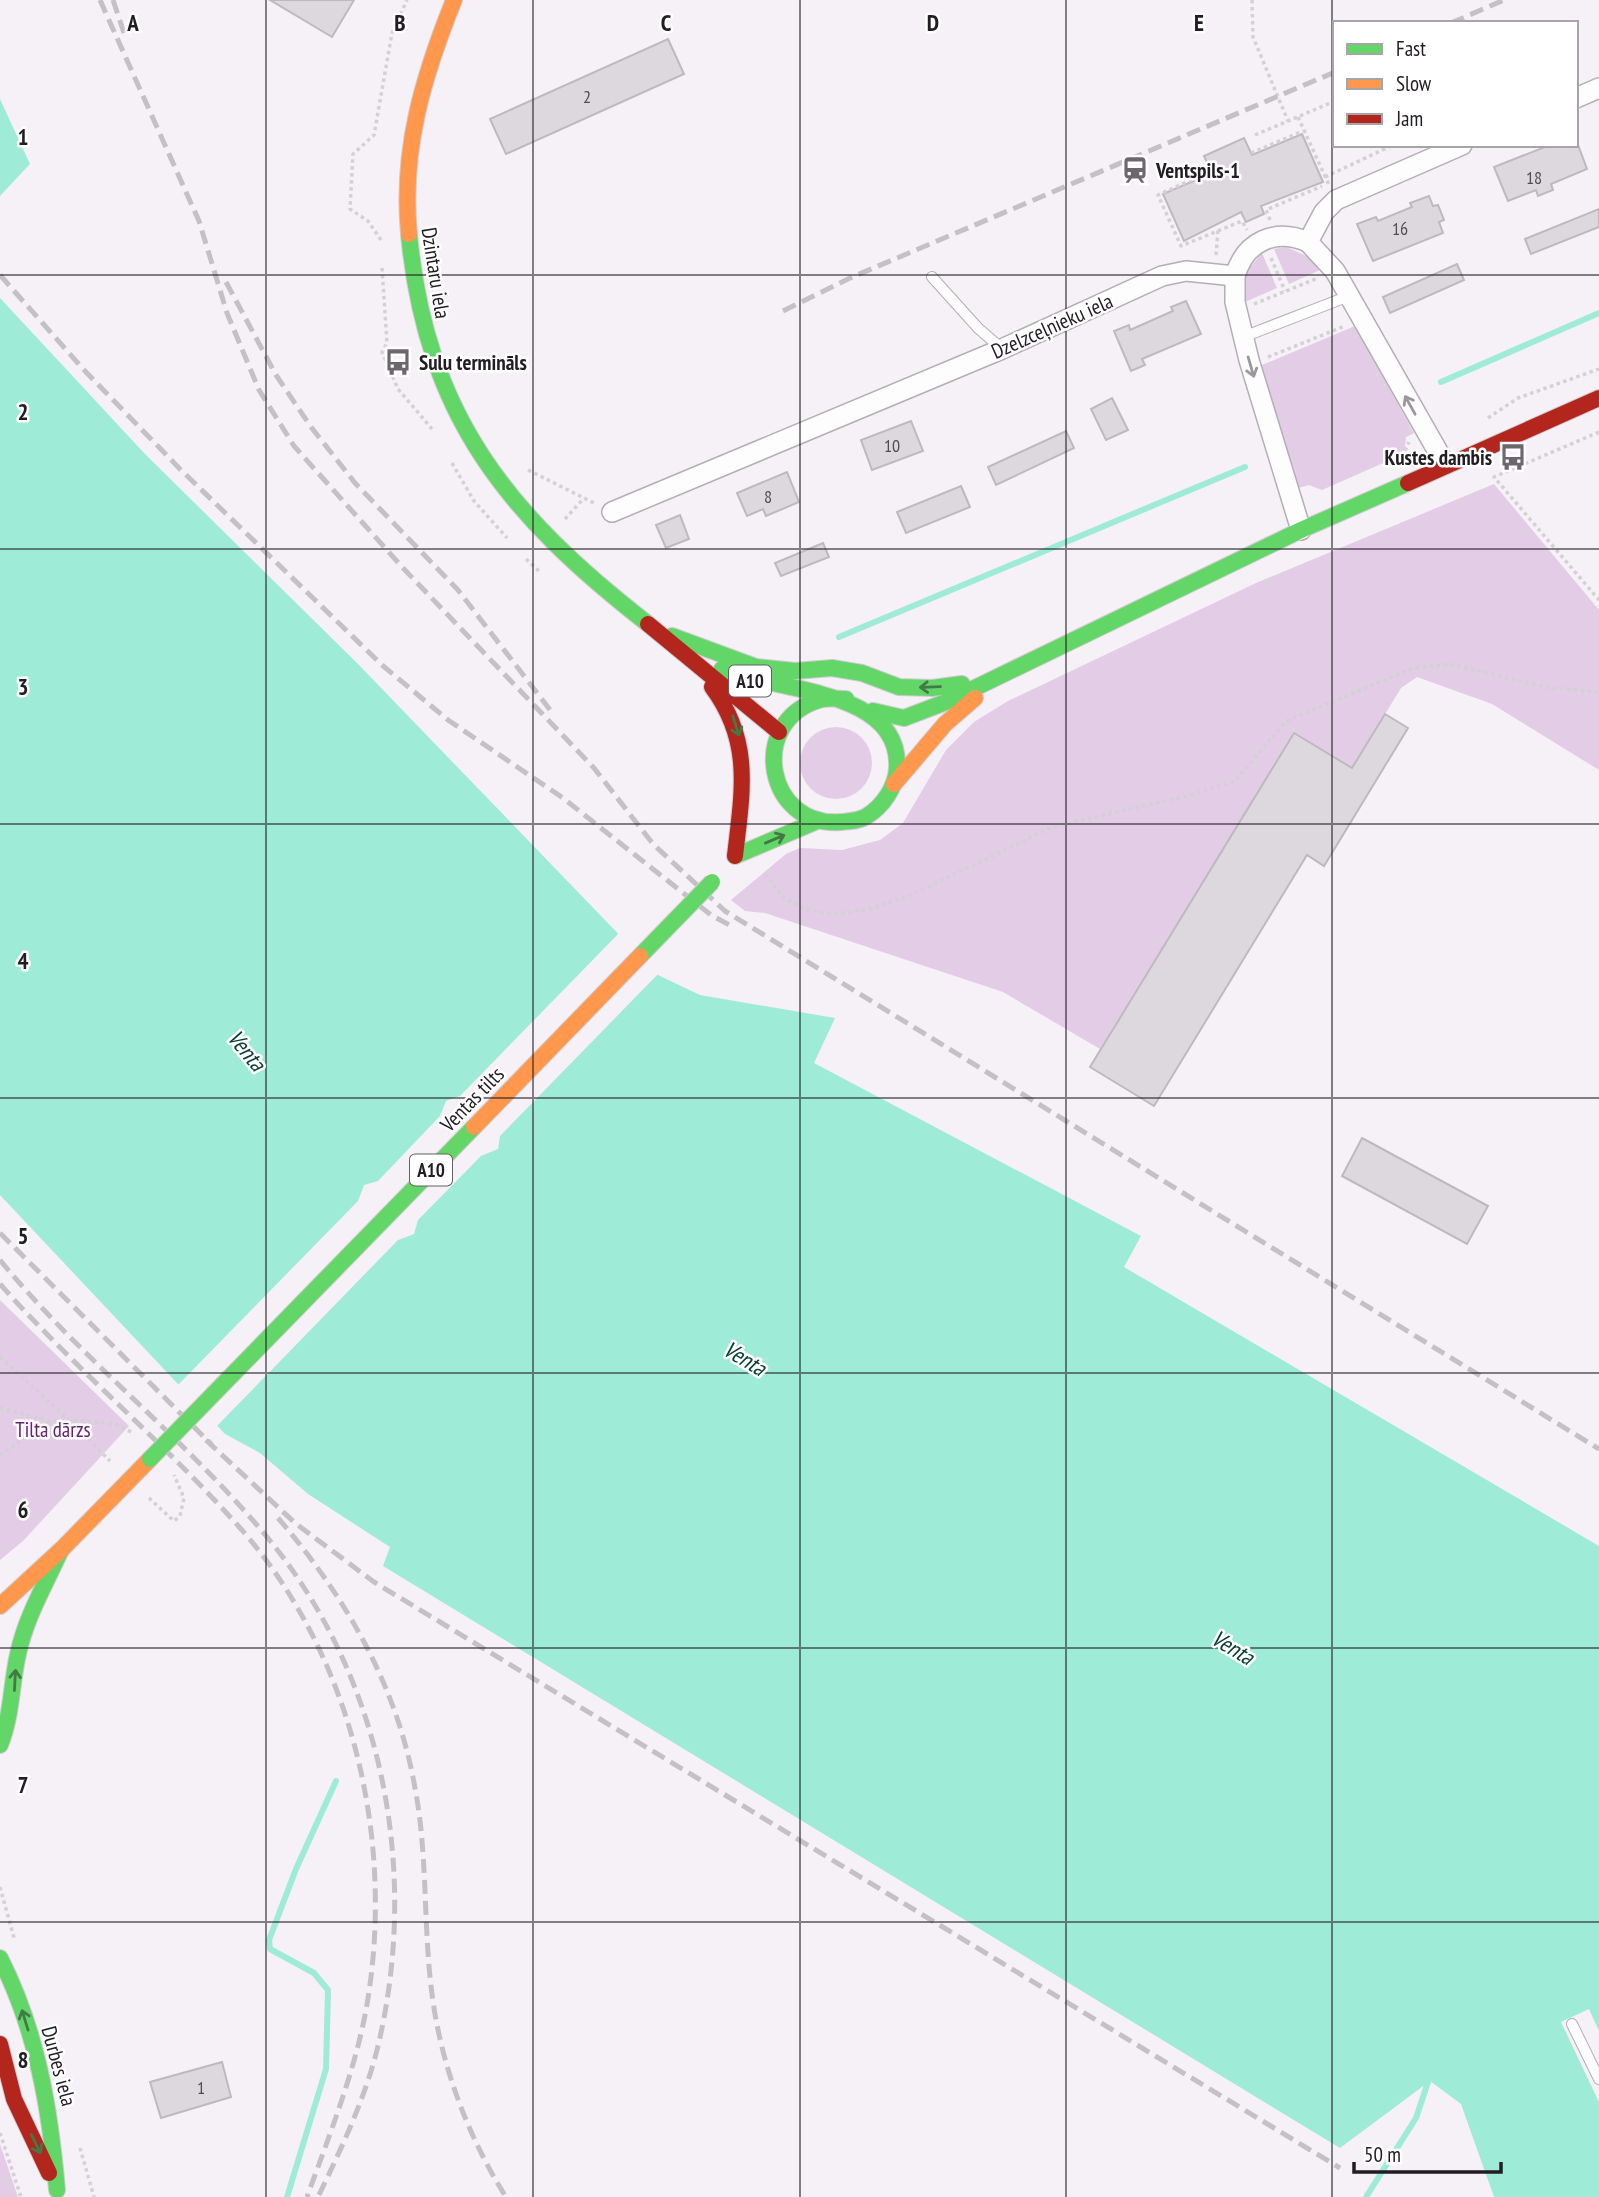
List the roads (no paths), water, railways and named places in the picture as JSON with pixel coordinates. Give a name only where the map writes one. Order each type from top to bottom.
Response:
[{"type":"main road","name":"Dzintaru iela","points":[[454,0],[431,54],[418,100],[407,166],[410,263],[432,359],[463,429],[508,495],[579,568],[665,634]]},
{"type":"main road","points":[[873,711],[904,718],[998,678],[1301,530],[1599,398]]},
{"type":"main road","points":[[665,634],[756,667],[795,671],[832,668],[862,673],[899,687],[932,688],[998,678]]},
{"type":"main road","points":[[665,634],[720,696],[736,719],[741,745],[741,795],[724,869]]},
{"type":"main road","name":"A10","points":[[665,634],[743,680],[846,699],[873,711]]},
{"type":"main road","name":"A10","points":[[665,634],[779,732],[772,751],[772,772],[724,869]]},
{"type":"main road","points":[[894,783],[945,724],[998,678]]},
{"type":"main road","points":[[779,732],[796,712],[820,700],[846,699]]},
{"type":"main road","points":[[873,711],[891,731],[898,757],[894,783]]},
{"type":"main road","points":[[772,772],[780,794],[795,811],[816,822]]},
{"type":"main road","name":"A10","points":[[724,869],[816,822],[839,825],[863,819],[882,804],[894,783]]},
{"type":"main road","name":"Ventas tilts","points":[[62,1549],[724,869]]},
{"type":"main road","points":[[0,1587],[62,1549]]},
{"type":"main road","points":[[0,1745],[11,1724],[14,1674],[21,1639],[62,1549]]},
{"type":"main road","name":"A10","points":[[4,1613],[62,1549]]},
{"type":"main road","name":"Durbes iela","points":[[0,1958],[17,1992],[51,2109],[58,2193]]},
{"type":"main road","name":"Durbes iela","points":[[0,2044],[7,2102],[58,2193]]},
{"type":"main road","points":[[7,2102],[35,2099],[51,2109]]},
{"type":"street","points":[[1578,97],[1599,88]]},
{"type":"street","points":[[1308,242],[1332,192],[1456,147]]},
{"type":"street","points":[[1301,530],[1250,365],[1237,311],[1236,276],[1239,264],[1261,240],[1278,235],[1308,242],[1335,271],[1445,464]]},
{"type":"street","name":"Dzelzceļnieku iela","points":[[612,512],[1002,349],[1162,276],[1186,271],[1236,276]]},
{"type":"lane","points":[[932,277],[978,328],[1002,349]]},
{"type":"lane","points":[[1243,337],[1349,296]]},
{"type":"lane","points":[[1572,2024],[1599,2080]]},
{"type":"water","points":[[0,99],[30,164],[0,196]]},
{"type":"water","name":"Venta","points":[[0,298],[145,454],[358,664],[658,975],[700,995],[835,1018],[814,1063],[1141,1236],[1124,1267],[1599,1546],[1599,2031],[1589,2009],[1561,2022],[1599,2102],[1599,2197],[1494,2197],[1461,2104],[1430,2081],[1340,2148],[383,1566],[390,1547],[308,1494],[260,1453],[225,1434],[0,1195]]},
{"type":"waterway","points":[[1441,382],[1599,313]]},
{"type":"waterway","points":[[839,637],[1245,467]]},
{"type":"waterway","points":[[287,2197],[326,2069],[328,1990],[314,1973],[270,1949],[269,1940],[296,1869],[336,1781]]},
{"type":"waterway","points":[[1366,2197],[1416,2118],[1430,2076]]},
{"type":"railway","points":[[100,0],[199,221],[227,313],[259,390],[294,446],[403,568],[594,768],[653,844],[725,911],[1599,1449]]},
{"type":"railway","points":[[113,0],[124,33]]},
{"type":"railway","points":[[1456,21],[1504,0]]},
{"type":"railway","points":[[783,311],[850,278],[1333,73]]},
{"type":"railway","points":[[0,275],[84,370],[181,470],[382,665],[448,720],[563,798],[711,915],[735,928]]},
{"type":"railway","points":[[226,282],[276,375],[311,427],[355,483],[458,590],[554,715]]},
{"type":"railway","points":[[0,1233],[212,1445]]},
{"type":"railway","points":[[0,1260],[63,1330],[198,1462],[262,1531],[303,1587],[337,1647],[363,1710],[381,1777],[392,1845],[395,1913],[390,1982],[377,2050],[366,2088],[318,2197]]},
{"type":"railway","points":[[0,1284],[241,1529],[280,1580],[312,1635],[338,1694],[357,1756],[369,1819],[375,1883],[374,1947],[366,2010],[355,2058],[307,2197]]},
{"type":"railway","points":[[206,1440],[295,1523],[374,1582],[1340,2168]]},
{"type":"railway","points":[[278,1518],[346,1611],[365,1644],[395,1713],[407,1750],[419,1814],[429,1968],[436,2021],[458,2100],[480,2150],[506,2197]]},
{"type":"place","name":"Ventspils-1","points":[[1135,170]]},
{"type":"place","name":"Sulu termināls","points":[[398,362]]},
{"type":"place","name":"Kustes dambis","points":[[1513,457]]},
{"type":"park label","name":"Tilta dārzs","points":[[53,1429]]}]
